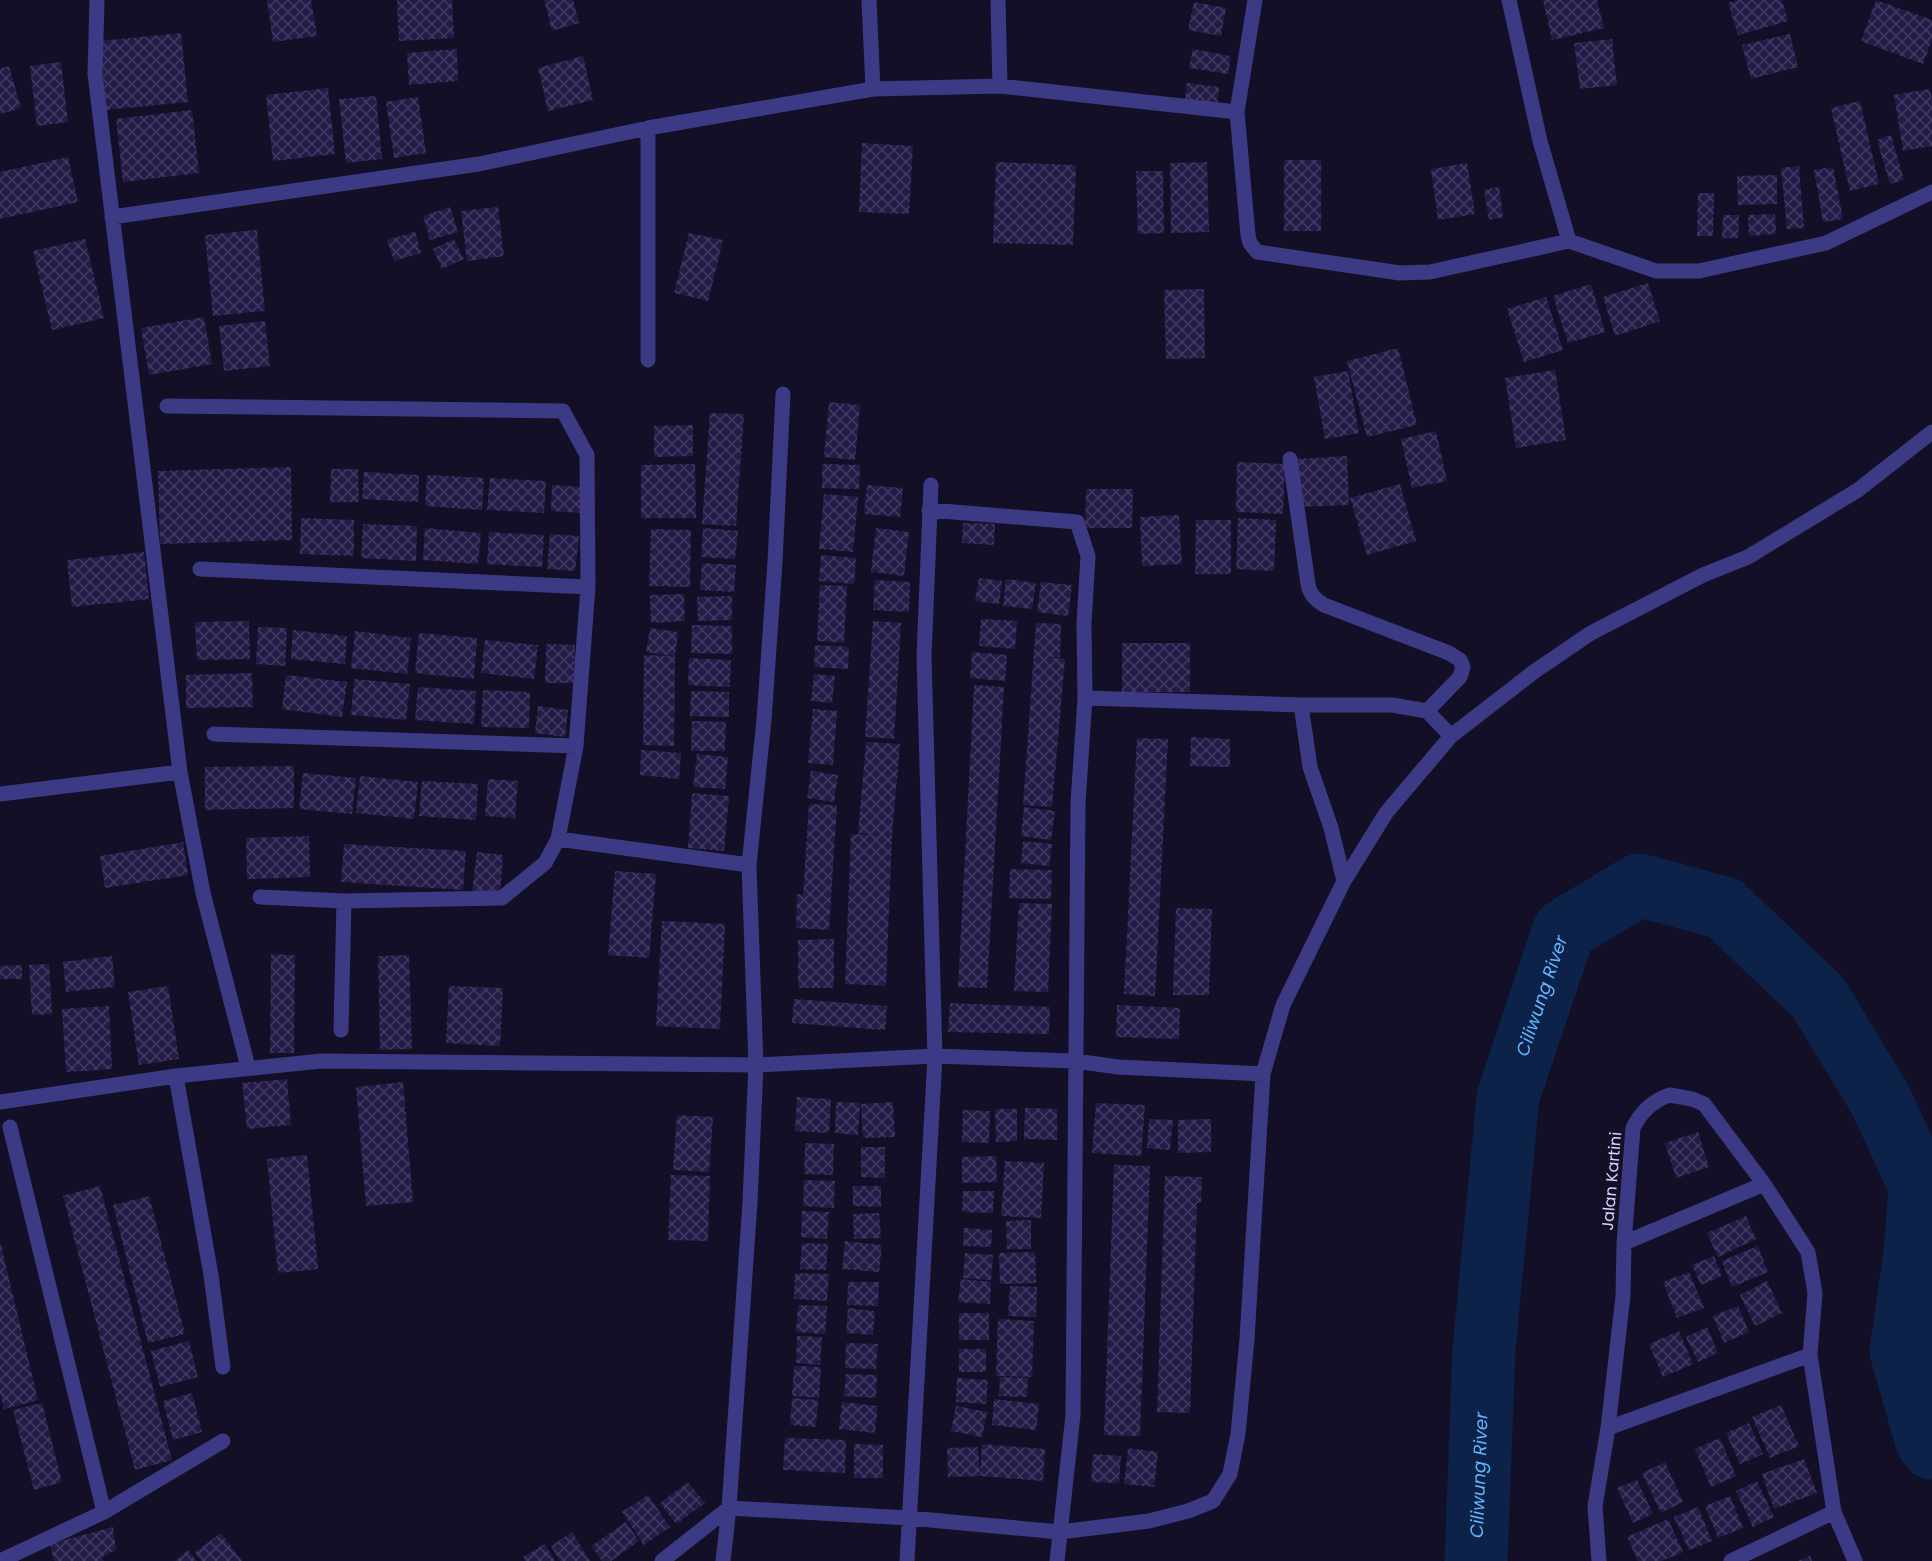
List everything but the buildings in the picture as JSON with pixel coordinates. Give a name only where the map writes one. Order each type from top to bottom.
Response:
[{"type":"street","points":[[97,0],[95,74],[180,772],[203,893],[248,1067]]},
{"type":"street","points":[[869,0],[873,89]]},
{"type":"street","points":[[998,0],[1000,86]]},
{"type":"street","points":[[1255,0],[1237,112],[1248,235],[1250,243],[1257,252],[1410,273],[1430,272],[1569,241],[1656,270],[1699,271],[1826,243],[1932,192]]},
{"type":"street","points":[[1509,0],[1540,141],[1569,241]]},
{"type":"street","points":[[112,217],[479,164],[648,128],[873,89],[1000,86],[1237,112]]},
{"type":"street","points":[[648,128],[648,360]]},
{"type":"street","points":[[723,1561],[729,1508],[750,1202],[756,1065],[749,866],[764,720],[783,394]]},
{"type":"street","points":[[167,406],[563,411],[587,455],[588,587],[576,746],[558,838],[545,863],[502,898],[344,901],[260,897]]},
{"type":"street","points":[[662,1561],[729,1508],[909,1518],[1060,1532],[1149,1521],[1188,1511],[1213,1501],[1230,1474],[1238,1434],[1246,1351],[1263,1074],[1283,1005],[1344,880],[1386,813],[1451,736],[1535,671],[1591,633],[1703,575],[1748,557],[1858,490],[1932,432]]},
{"type":"street","points":[[1290,459],[1308,584],[1315,599],[1324,605],[1449,653],[1460,660],[1463,667],[1460,676],[1427,711]]},
{"type":"street","points":[[907,1561],[935,1056],[924,656],[931,485]]},
{"type":"street","points":[[929,510],[1077,522],[1088,556],[1084,624],[1085,698],[1078,803],[1072,1415],[1056,1561]]},
{"type":"street","points":[[200,569],[588,587]]},
{"type":"street","points":[[1085,698],[1301,705],[1392,705],[1427,711],[1451,736]]},
{"type":"street","points":[[1301,705],[1310,767],[1331,828],[1344,880]]},
{"type":"street","points":[[214,734],[576,746]]},
{"type":"street","points":[[0,794],[180,772]]},
{"type":"street","points":[[558,838],[749,866]]},
{"type":"street","points":[[341,1030],[344,901]]},
{"type":"street","points":[[0,1102],[176,1076],[321,1061],[756,1065],[935,1056],[1075,1061],[1118,1067],[1263,1074]]},
{"type":"street","points":[[176,1076],[211,1275],[223,1367]]},
{"type":"street","name":"Jalan Kartini","points":[[1599,1561],[1595,1506],[1608,1428],[1623,1296],[1624,1243],[1633,1128],[1637,1119],[1647,1108],[1670,1095],[1704,1104],[1764,1184],[1808,1252],[1815,1293],[1810,1355],[1834,1512],[1855,1561]]},
{"type":"street","points":[[10,1127],[104,1512]]},
{"type":"street","name":"Jalan Kartini","points":[[1624,1243],[1764,1184]]},
{"type":"street","points":[[1608,1428],[1810,1355]]},
{"type":"street","points":[[0,1561],[104,1512],[223,1441]]},
{"type":"street","points":[[1731,1561],[1834,1512]]},
{"type":"waterway","name":"Ciliwung River","points":[[1476,1561],[1484,1349],[1508,1097],[1564,930],[1639,885],[1724,908],[1818,997],[1881,1101],[1920,1186],[1915,1253],[1901,1351],[1927,1442],[1932,1448]]}]
